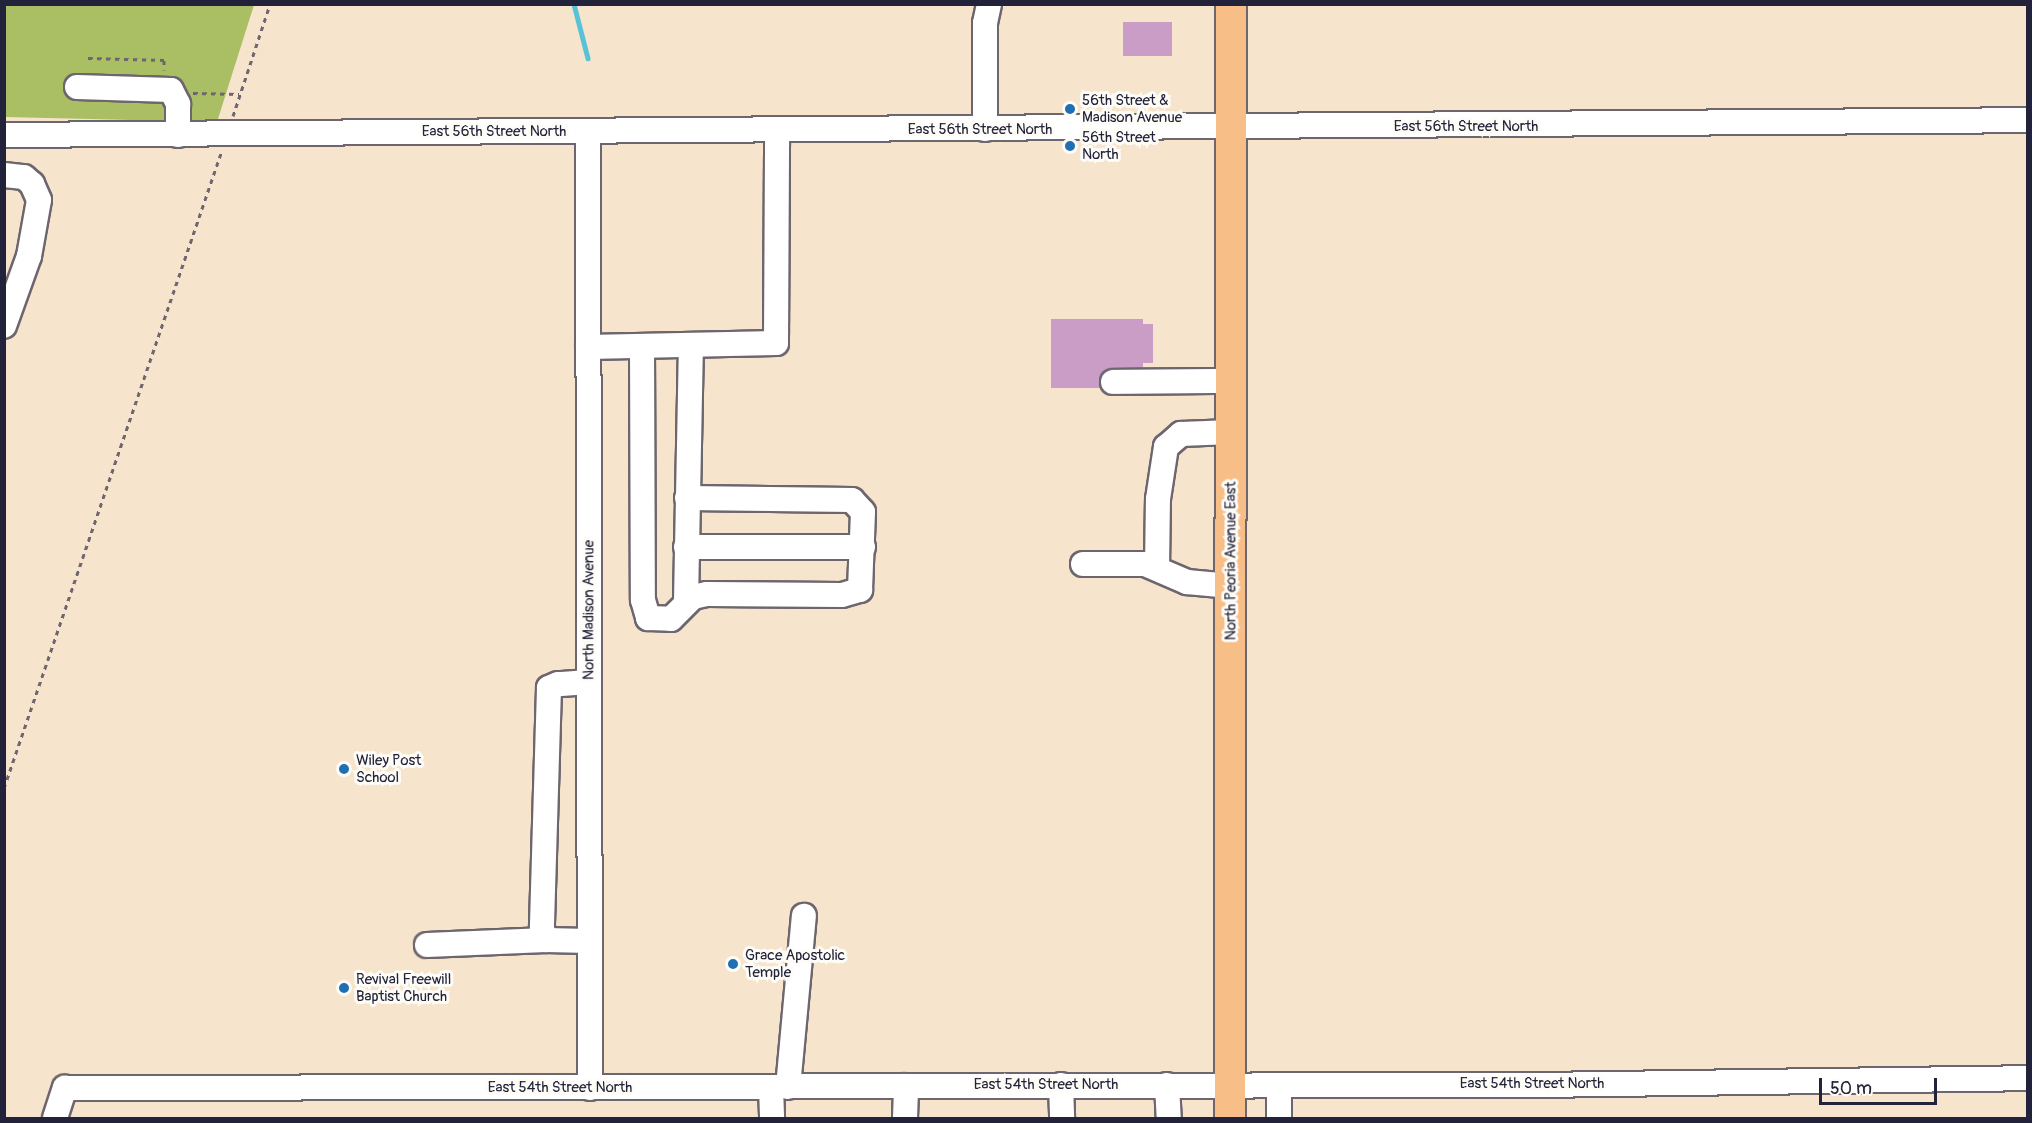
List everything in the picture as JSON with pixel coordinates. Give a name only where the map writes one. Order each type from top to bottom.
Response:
[{"type":"main road","name":"North Peoria Avenue East","points":[[1230,1119],[1231,4]]},
{"type":"street","points":[[985,129],[985,23],[989,4]]},
{"type":"street","points":[[77,87],[171,90],[178,104],[178,135]]},
{"type":"street","name":"East 56th Street North","points":[[4,135],[1231,128],[2028,120]]},
{"type":"street","points":[[588,347],[777,343],[777,131]]},
{"type":"street","name":"North Madison Avenue","points":[[588,132],[590,1088]]},
{"type":"street","points":[[4,326],[29,256],[39,200],[32,184],[9,175]]},
{"type":"street","points":[[686,602],[691,345]]},
{"type":"street","points":[[642,346],[643,611],[648,618],[672,619],[686,602],[708,594],[851,594],[860,591],[863,512],[852,500],[687,498]]},
{"type":"street","points":[[1113,382],[1231,381]]},
{"type":"street","points":[[1158,568],[1158,499],[1166,447],[1181,434],[1231,432]]},
{"type":"street","points":[[686,547],[862,547]]},
{"type":"street","points":[[1083,564],[1158,568],[1187,582],[1231,586]]},
{"type":"street","points":[[546,940],[542,929],[549,688],[558,684],[589,682]]},
{"type":"street","points":[[772,1119],[780,1087],[804,916]]},
{"type":"street","points":[[427,945],[546,940],[589,941]]},
{"type":"street","name":"East 54th Street North","points":[[55,1119],[65,1088],[1279,1085],[2028,1078]]},
{"type":"street","points":[[1167,1085],[1169,1119]]},
{"type":"street","points":[[1279,1085],[1279,1119]]},
{"type":"street","points":[[905,1119],[906,1086]]},
{"type":"street","points":[[1061,1086],[1062,1119]]},
{"type":"path","points":[[230,125],[270,4]]},
{"type":"path","points":[[4,788],[224,143]]},
{"type":"green space","points":[[5,5],[254,5],[217,122],[5,117]]},
{"type":"building","points":[[1123,22],[1172,22],[1172,56],[1123,56]]},
{"type":"building","points":[[1051,319],[1143,319],[1143,324],[1153,324],[1153,363],[1143,363],[1143,368],[1105,370],[1100,376],[1100,388],[1051,388]]},
{"type":"waterway","points":[[574,4],[588,58]]},
{"type":"place","name":"56th Street & Madison Avenue","points":[[1070,109]]},
{"type":"place","name":"56th Street North","points":[[1070,146]]},
{"type":"place","name":"Wiley Post School","points":[[344,769]]},
{"type":"place","name":"Grace Apostolic Temple","points":[[733,964]]},
{"type":"place","name":"Revival Freewill Baptist Church","points":[[344,988]]}]
